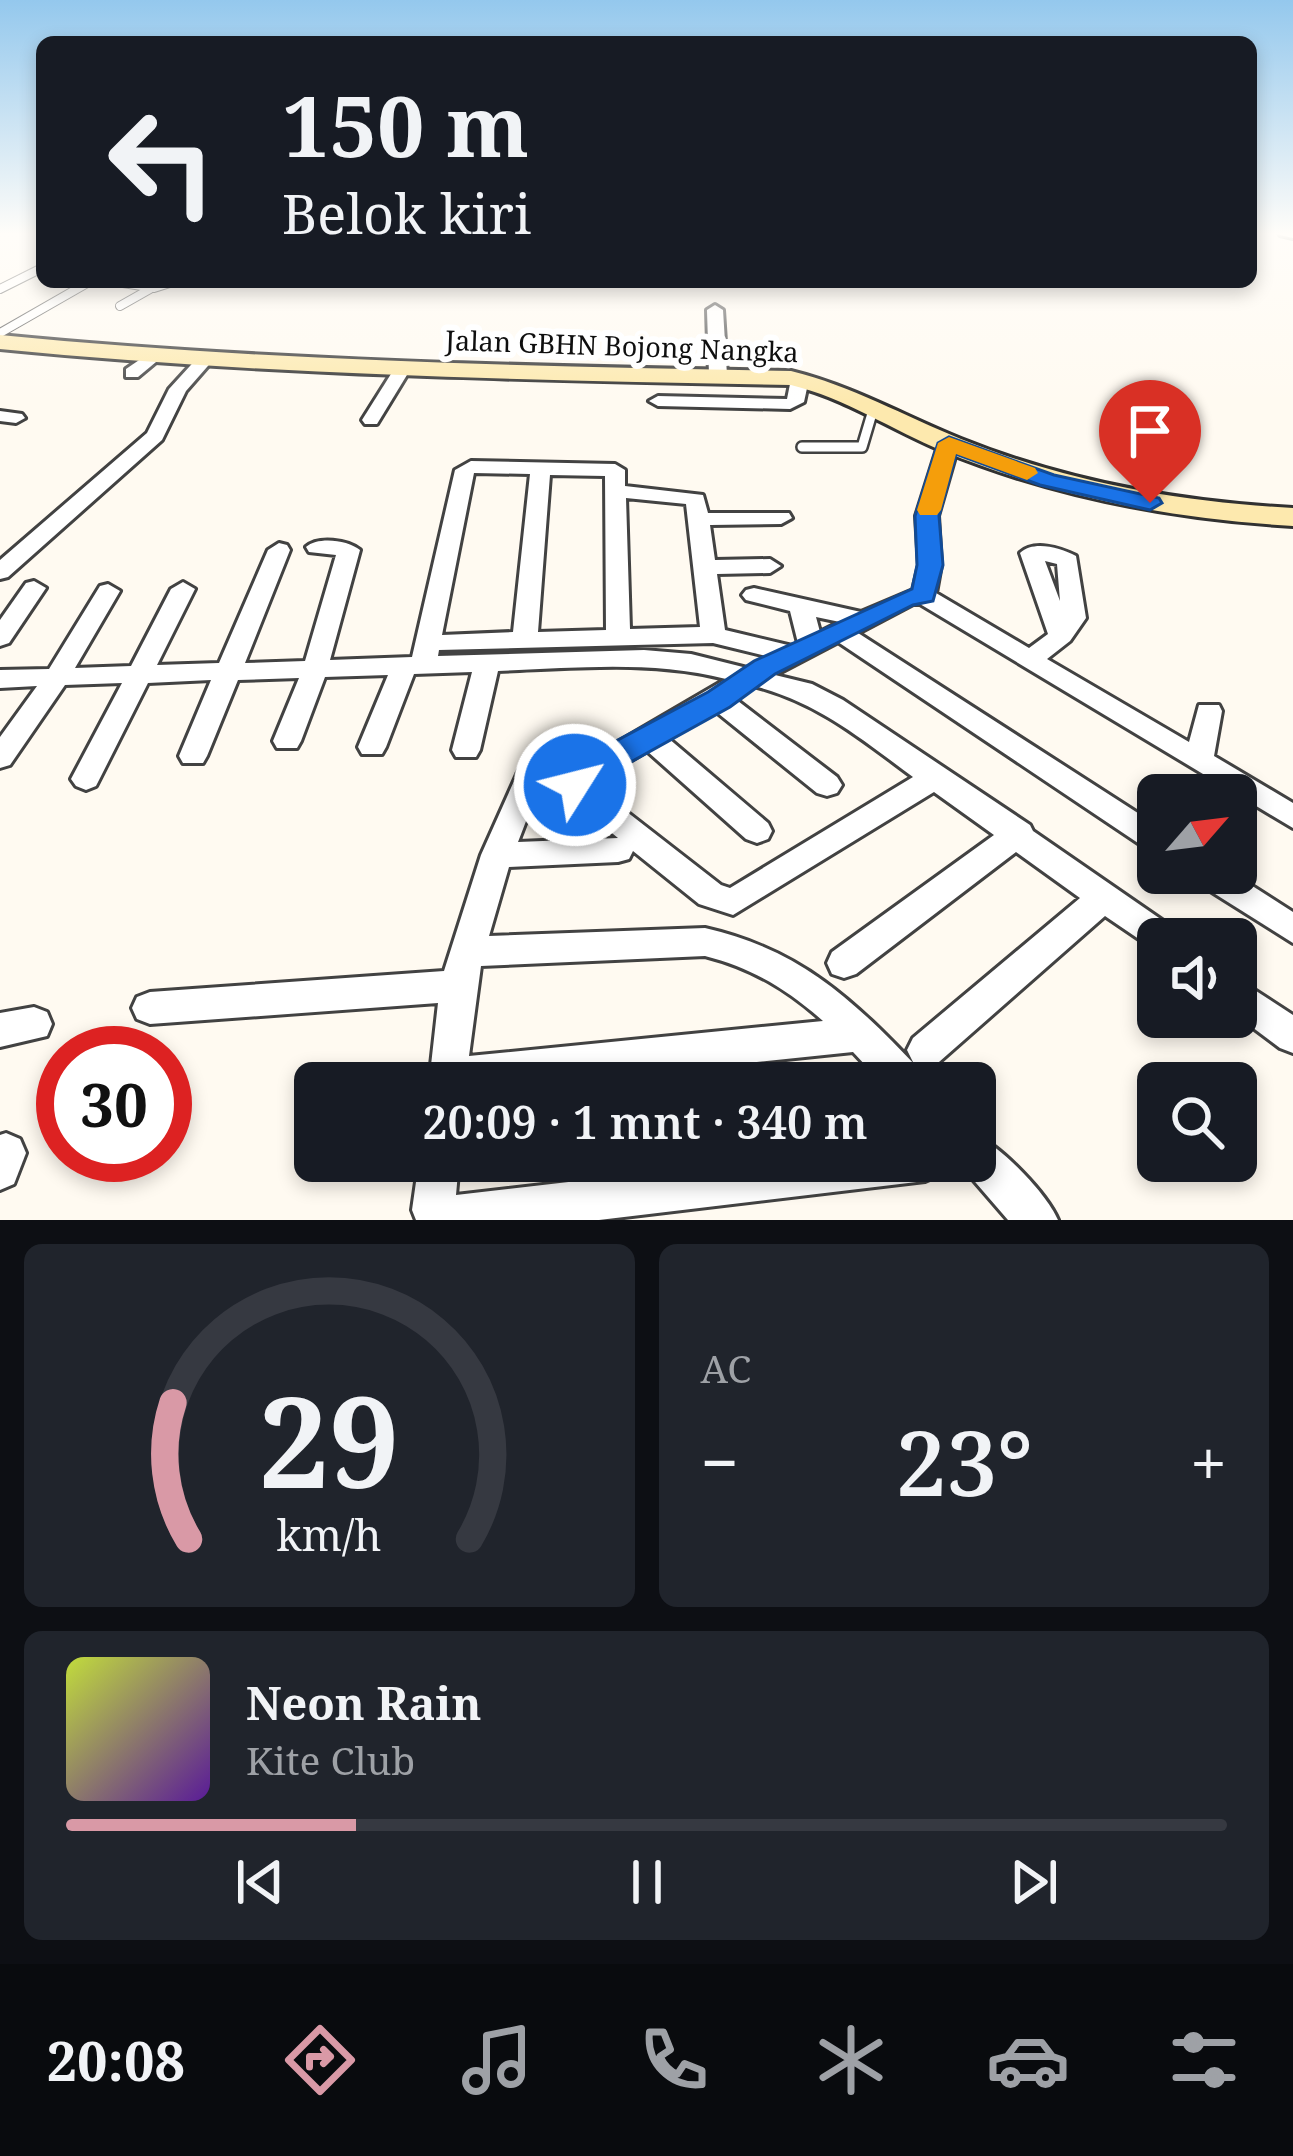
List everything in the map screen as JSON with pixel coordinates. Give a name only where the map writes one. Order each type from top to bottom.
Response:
[{"type":"street","points":[[715,310],[718,375]]},
{"type":"street","name":"Jalan GBHN Bojong Nangka","points":[[0,337],[143,365],[206,359],[401,370],[800,379],[832,388],[949,443],[1048,480],[1214,513],[1293,517]]},
{"type":"street","points":[[0,572],[155,436],[178,388],[206,359]]},
{"type":"street","points":[[371,420],[401,370]]},
{"type":"street","points":[[658,401],[790,404],[796,402],[800,379]]},
{"type":"street","points":[[924,596],[930,565],[927,516],[949,443]]},
{"type":"street","points":[[1138,448],[1150,503]]},
{"type":"street","points":[[525,639],[542,468]]},
{"type":"street","points":[[372,747],[421,657],[465,470],[613,468],[618,637]]},
{"type":"street","points":[[614,490],[693,497],[700,519],[713,635]]},
{"type":"street","points":[[700,519],[781,518]]},
{"type":"street","points":[[287,741],[315,669],[349,550],[317,547]]},
{"type":"street","points":[[193,756],[279,550]]},
{"type":"street","points":[[704,566],[770,566]]},
{"type":"street","points":[[0,638],[34,588]]},
{"type":"street","points":[[86,779],[183,589]]},
{"type":"street","points":[[0,758],[57,677],[108,591]]},
{"type":"street","points":[[754,595],[850,625],[1137,826]]},
{"type":"street","points":[[937,776],[741,898],[724,901],[710,895],[575,785],[581,775],[719,700],[779,660],[907,598],[924,596],[1293,817]]},
{"type":"street","points":[[779,660],[801,607]]},
{"type":"street","points":[[0,679],[315,669],[525,639],[713,635],[779,660],[818,698],[937,776],[1137,919]]},
{"type":"street","points":[[1029,660],[1060,636]]},
{"type":"street","points":[[421,657],[487,663],[779,660]]},
{"type":"street","points":[[466,750],[487,663]]},
{"type":"street","points":[[719,700],[827,785]]},
{"type":"street","points":[[1199,761],[1209,710]]},
{"type":"street","points":[[649,737],[757,831]]},
{"type":"street","points":[[451,1062],[462,969],[497,855],[529,777]]},
{"type":"street","points":[[844,963],[1019,833]]},
{"type":"street","points":[[497,855],[618,850]]},
{"type":"street","points":[[1239,894],[1293,929]]},
{"type":"street","points":[[926,1050],[1106,896]]},
{"type":"street","points":[[150,1008],[706,942],[728,946],[823,993],[887,1062]]},
{"type":"street","points":[[1257,1009],[1293,1036]]},
{"type":"street","points":[[610,1062],[861,1034]]},
{"type":"street","points":[[996,1179],[1030,1219]]},
{"type":"street","points":[[436,1182],[433,1210],[439,1218],[746,1182]]},
{"type":"lane","points":[[0,337],[78,289]]},
{"type":"lane","points":[[120,305],[149,289]]},
{"type":"lane","points":[[802,447],[862,447],[873,410]]},
{"type":"slow traffic","points":[[929,510],[949,443],[1027,473]]},
{"type":"route","points":[[575,785],[581,775],[719,700],[764,667],[907,598],[924,596],[930,565],[927,516],[949,443],[1048,480],[1150,503]]}]
